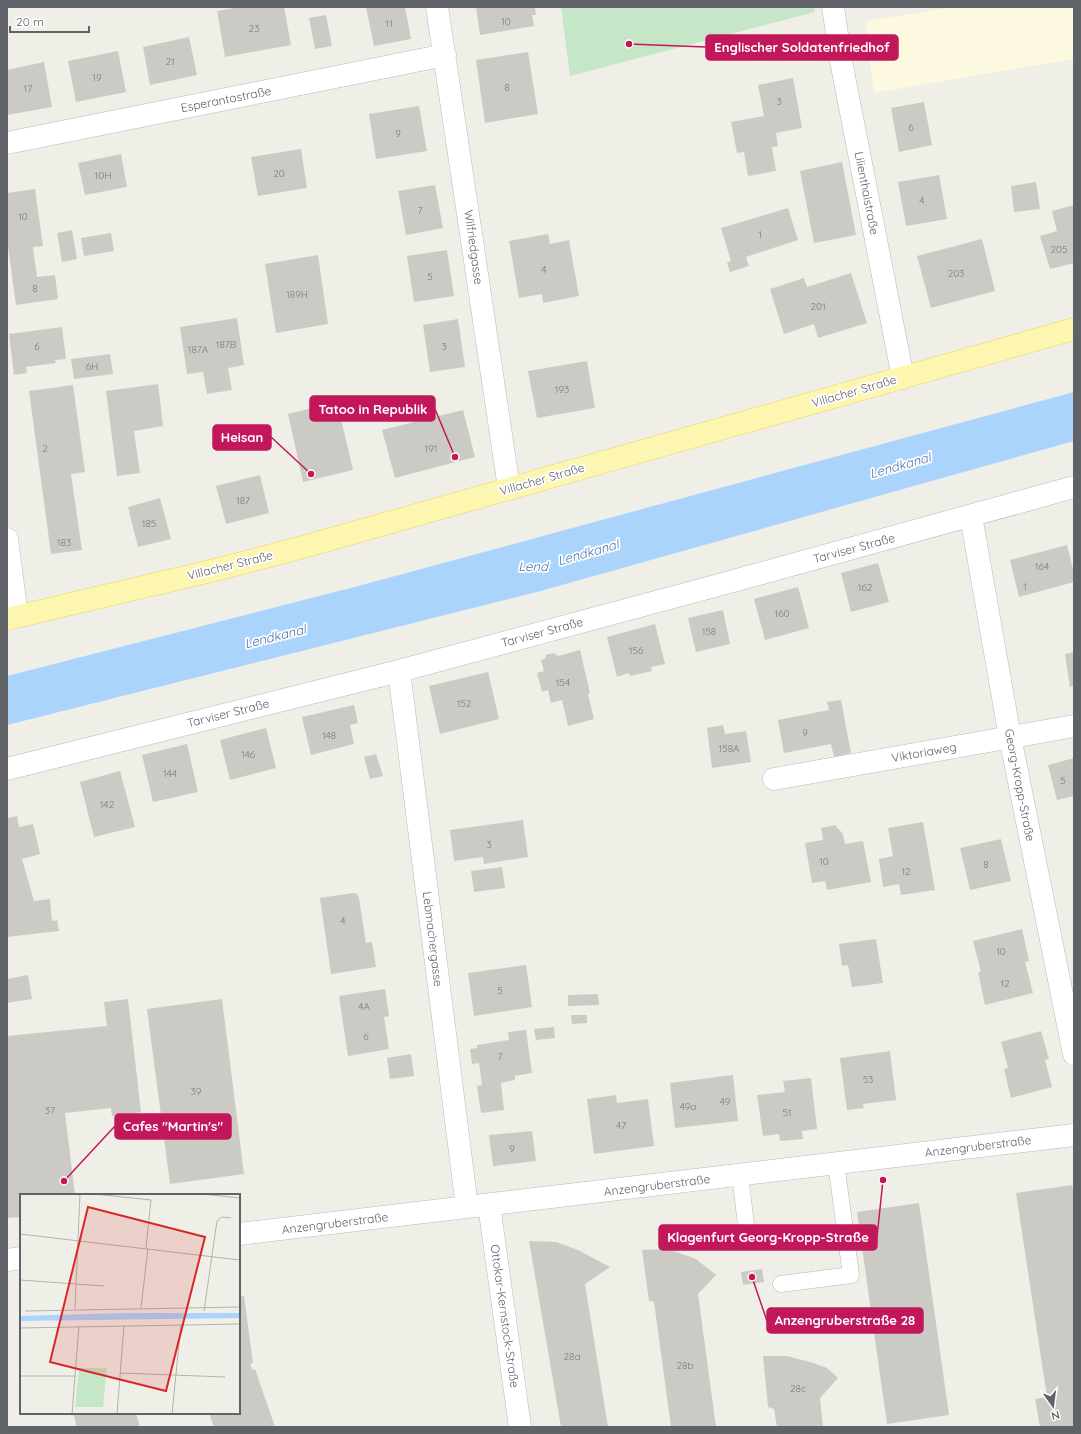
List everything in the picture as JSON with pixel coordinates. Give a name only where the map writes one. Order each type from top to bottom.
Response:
[{"type":"main road","name":"Villacher Straße","points":[[12,618],[215,570],[303,547],[1074,329]]},
{"type":"street","name":"Wilfriedgasse","points":[[437,7],[509,488]]},
{"type":"street","name":"Lilienthalstraße","points":[[833,7],[903,378]]},
{"type":"street","name":"Esperantostraße","points":[[7,143],[445,55]]},
{"type":"street","name":"Tarviser Straße","points":[[7,769],[399,671],[1074,487]]},
{"type":"street","name":"Georg-Kropp-Straße","points":[[971,516],[1010,737],[1074,1054]]},
{"type":"street","points":[[7,539],[12,618]]},
{"type":"street","name":"Lebmachergasse","points":[[399,671],[467,1207]]},
{"type":"street","name":"Viktoriaweg","points":[[774,779],[1074,726]]},
{"type":"street","name":"Anzengruberstraße","points":[[240,1234],[1074,1135]]},
{"type":"street","name":"Ottokar-Kernstock-Straße","points":[[490,1205],[520,1427]]},
{"type":"street","points":[[7,1260],[20,1258]]},
{"type":"lane","points":[[781,1284],[851,1275],[836,1163]]},
{"type":"lane","points":[[705,1238],[747,1233],[740,1175]]},
{"type":"shaded area","points":[[955,7],[1074,7],[1074,59],[874,93],[865,21]]},
{"type":"green space","points":[[561,7],[814,7],[815,12],[570,76]]},
{"type":"water","name":"Lend","points":[[1074,392],[1074,441],[537,592],[7,725],[7,676],[362,585]]},
{"type":"building","points":[[240,7],[284,7],[291,45],[225,57],[217,11]]},
{"type":"building","points":[[366,7],[405,7],[411,39],[374,46]]},
{"type":"building","points":[[476,7],[535,7],[536,15],[532,15],[534,26],[480,35]]},
{"type":"building","points":[[326,15],[332,46],[315,49],[309,18]]},
{"type":"building","points":[[189,37],[197,75],[150,85],[143,47]]},
{"type":"building","points":[[118,51],[126,92],[76,102],[68,61]]},
{"type":"building","points":[[528,52],[538,114],[485,123],[476,60]]},
{"type":"building","points":[[44,62],[52,107],[7,115],[7,70]]},
{"type":"building","points":[[793,78],[802,128],[776,133],[778,146],[772,147],[776,171],[748,176],[744,152],[737,153],[731,122],[764,116],[758,85]]},
{"type":"building","points":[[924,102],[932,145],[899,152],[891,108]]},
{"type":"building","points":[[419,106],[427,151],[376,159],[369,114]]},
{"type":"building","points":[[301,149],[307,188],[258,196],[251,157]]},
{"type":"building","points":[[121,154],[127,187],[85,195],[78,163]]},
{"type":"building","points":[[842,162],[856,235],[814,243],[800,171]]},
{"type":"building","points":[[939,175],[947,219],[906,226],[898,182]]},
{"type":"building","points":[[1036,182],[1040,209],[1014,212],[1011,186]]},
{"type":"building","points":[[435,185],[443,228],[406,235],[398,191]]},
{"type":"building","points":[[35,189],[43,246],[33,247],[37,277],[55,275],[58,299],[16,305],[7,239],[7,193]]},
{"type":"building","points":[[1074,205],[1074,263],[1050,269],[1040,236],[1057,231],[1052,211]]},
{"type":"building","points":[[788,208],[798,240],[746,257],[749,266],[730,272],[727,262],[731,261],[721,228]]},
{"type":"building","points":[[72,230],[77,259],[62,262],[57,233]]},
{"type":"building","points":[[111,233],[114,251],[84,256],[81,238]]},
{"type":"building","points":[[548,234],[550,244],[569,240],[579,296],[543,303],[542,294],[519,298],[509,241]]},
{"type":"building","points":[[982,239],[995,291],[931,308],[917,256]]},
{"type":"building","points":[[447,250],[454,296],[414,302],[407,256]]},
{"type":"building","points":[[318,255],[328,324],[276,333],[265,264]]},
{"type":"building","points":[[851,273],[867,323],[818,338],[814,324],[784,334],[770,289],[804,278],[807,287]]},
{"type":"building","points":[[237,318],[244,365],[228,368],[232,390],[207,394],[203,372],[187,374],[180,327]]},
{"type":"building","points":[[458,319],[465,367],[430,372],[423,325]]},
{"type":"building","points":[[62,327],[66,359],[55,360],[56,363],[26,367],[27,373],[14,375],[9,334]]},
{"type":"building","points":[[110,354],[113,374],[74,379],[71,359]]},
{"type":"building","points":[[587,361],[595,408],[537,418],[528,371]]},
{"type":"building","points":[[158,384],[163,426],[134,431],[140,473],[117,476],[106,391]]},
{"type":"building","points":[[73,385],[85,472],[71,474],[82,550],[51,554],[29,391]]},
{"type":"building","points":[[337,402],[353,470],[303,482],[288,414]]},
{"type":"building","points":[[463,410],[475,457],[395,478],[382,430]]},
{"type":"building","points":[[260,475],[269,513],[226,524],[216,486]]},
{"type":"building","points":[[160,498],[171,539],[138,547],[128,507]]},
{"type":"building","points":[[1067,545],[1074,573],[1074,582],[1019,597],[1010,560]]},
{"type":"building","points":[[878,563],[889,602],[851,612],[841,573]]},
{"type":"building","points":[[798,587],[809,628],[765,640],[754,599]]},
{"type":"building","points":[[723,610],[730,644],[696,652],[688,618]]},
{"type":"building","points":[[655,624],[665,664],[651,667],[652,671],[630,676],[629,673],[617,677],[607,637]]},
{"type":"building","points":[[580,650],[590,693],[588,694],[594,719],[568,726],[562,700],[551,703],[548,690],[542,692],[537,673],[544,671],[541,660],[545,659],[546,655],[554,653],[558,656]]},
{"type":"building","points":[[1074,652],[1074,686],[1070,687],[1065,654]]},
{"type":"building","points":[[488,672],[499,719],[440,734],[429,686]]},
{"type":"building","points":[[841,700],[851,753],[834,757],[831,744],[784,753],[778,720],[829,710],[827,702]]},
{"type":"building","points":[[354,705],[358,723],[350,725],[354,744],[311,755],[302,717]]},
{"type":"building","points":[[723,725],[725,734],[746,731],[751,762],[712,768],[707,728]]},
{"type":"building","points":[[266,728],[276,768],[230,780],[220,740]]},
{"type":"building","points":[[187,744],[198,792],[153,802],[142,755]]},
{"type":"building","points":[[376,754],[383,776],[370,779],[364,757]]},
{"type":"building","points":[[1074,758],[1074,796],[1057,800],[1048,765]]},
{"type":"building","points":[[120,771],[135,827],[94,837],[80,782]]},
{"type":"building","points":[[17,816],[19,827],[33,824],[40,854],[22,859],[34,901],[50,899],[52,921],[57,920],[59,931],[7,937],[7,818]]},
{"type":"building","points":[[523,820],[528,857],[484,864],[483,857],[454,861],[450,830]]},
{"type":"building","points":[[923,822],[935,890],[901,895],[899,884],[883,887],[879,859],[893,856],[888,828]]},
{"type":"building","points":[[835,825],[843,834],[845,844],[863,841],[871,882],[827,890],[825,881],[812,883],[805,843],[823,840],[821,828]]},
{"type":"building","points":[[1001,839],[1011,881],[970,890],[960,848]]},
{"type":"building","points":[[502,867],[505,888],[474,892],[471,871]]},
{"type":"building","points":[[353,893],[357,894],[359,898],[366,943],[372,942],[376,967],[331,974],[320,898]]},
{"type":"building","points":[[1022,929],[1029,961],[1025,962],[1033,993],[985,1005],[978,972],[981,972],[973,941]]},
{"type":"building","points":[[876,939],[883,983],[852,987],[848,965],[842,966],[839,944]]},
{"type":"building","points":[[526,965],[532,1007],[474,1016],[468,973]]},
{"type":"building","points":[[28,975],[32,999],[7,1003],[7,979]]},
{"type":"building","points":[[385,989],[389,1016],[384,1017],[389,1049],[348,1056],[339,996]]},
{"type":"building","points":[[598,994],[599,1005],[568,1006],[568,995]]},
{"type":"building","points":[[128,999],[141,1112],[112,1116],[111,1108],[65,1113],[75,1194],[20,1194],[20,1217],[7,1218],[7,1036],[107,1026],[104,1002]]},
{"type":"building","points":[[222,999],[244,1174],[170,1184],[147,1009]]},
{"type":"building","points":[[571,1015],[587,1015],[587,1023],[572,1024]]},
{"type":"building","points":[[554,1027],[555,1038],[536,1040],[534,1029]]},
{"type":"building","points":[[526,1030],[532,1073],[515,1076],[515,1080],[501,1083],[504,1110],[481,1113],[477,1086],[482,1085],[479,1063],[472,1064],[470,1049],[477,1048],[477,1045],[509,1040],[508,1032]]},
{"type":"building","points":[[1041,1031],[1049,1059],[1045,1060],[1052,1087],[1011,1098],[1004,1069],[1008,1068],[1001,1042]]},
{"type":"building","points":[[890,1051],[896,1100],[863,1104],[864,1108],[847,1110],[840,1058]]},
{"type":"building","points":[[411,1054],[414,1076],[390,1079],[387,1058]]},
{"type":"building","points":[[733,1075],[738,1121],[675,1128],[670,1083]]},
{"type":"building","points":[[811,1078],[817,1129],[802,1131],[803,1139],[780,1141],[779,1134],[763,1136],[757,1095],[785,1092],[783,1081]]},
{"type":"building","points":[[616,1095],[617,1103],[648,1099],[654,1146],[594,1154],[587,1099]]},
{"type":"building","points":[[532,1131],[536,1161],[493,1166],[489,1135]]},
{"type":"building","points":[[1072,1185],[1074,1194],[1074,1427],[1040,1427],[1035,1399],[1047,1397],[1016,1193]]},
{"type":"building","points":[[919,1203],[949,1415],[887,1424],[857,1212]]},
{"type":"building","points":[[529,1241],[556,1242],[578,1250],[610,1267],[585,1284],[608,1427],[561,1427]]},
{"type":"building","points":[[668,1249],[696,1259],[716,1275],[698,1294],[716,1427],[671,1427],[654,1302],[649,1301],[642,1250]]},
{"type":"building","points":[[762,1269],[764,1282],[743,1285],[741,1272]]},
{"type":"building","points":[[244,1296],[253,1363],[250,1364],[252,1370],[255,1369],[275,1427],[214,1427],[209,1414],[240,1414],[240,1297]]},
{"type":"building","points":[[763,1356],[787,1356],[810,1362],[827,1368],[838,1378],[820,1398],[823,1427],[777,1427],[774,1409],[768,1407]]},
{"type":"building","points":[[73,1414],[136,1414],[140,1427],[77,1427]]},
{"type":"place","name":"Englischer Soldatenfriedhof","points":[[629,44]]},
{"type":"place","name":"Tatoo in Republik","points":[[455,457]]},
{"type":"place","name":"Heisan","points":[[311,474]]},
{"type":"place","name":"Klagenfurt Georg-Kropp-Straße","points":[[883,1180]]},
{"type":"place","name":"Cafes \"Martin's\"","points":[[64,1181]]},
{"type":"place","name":"Anzengruberstraße 28","points":[[752,1277]]},
{"type":"water label","name":"Lendkanal","points":[[900,465]]},
{"type":"water label","name":"Lendkanal","points":[[588,552]]},
{"type":"water label","name":"Lendkanal","points":[[275,636]]}]
